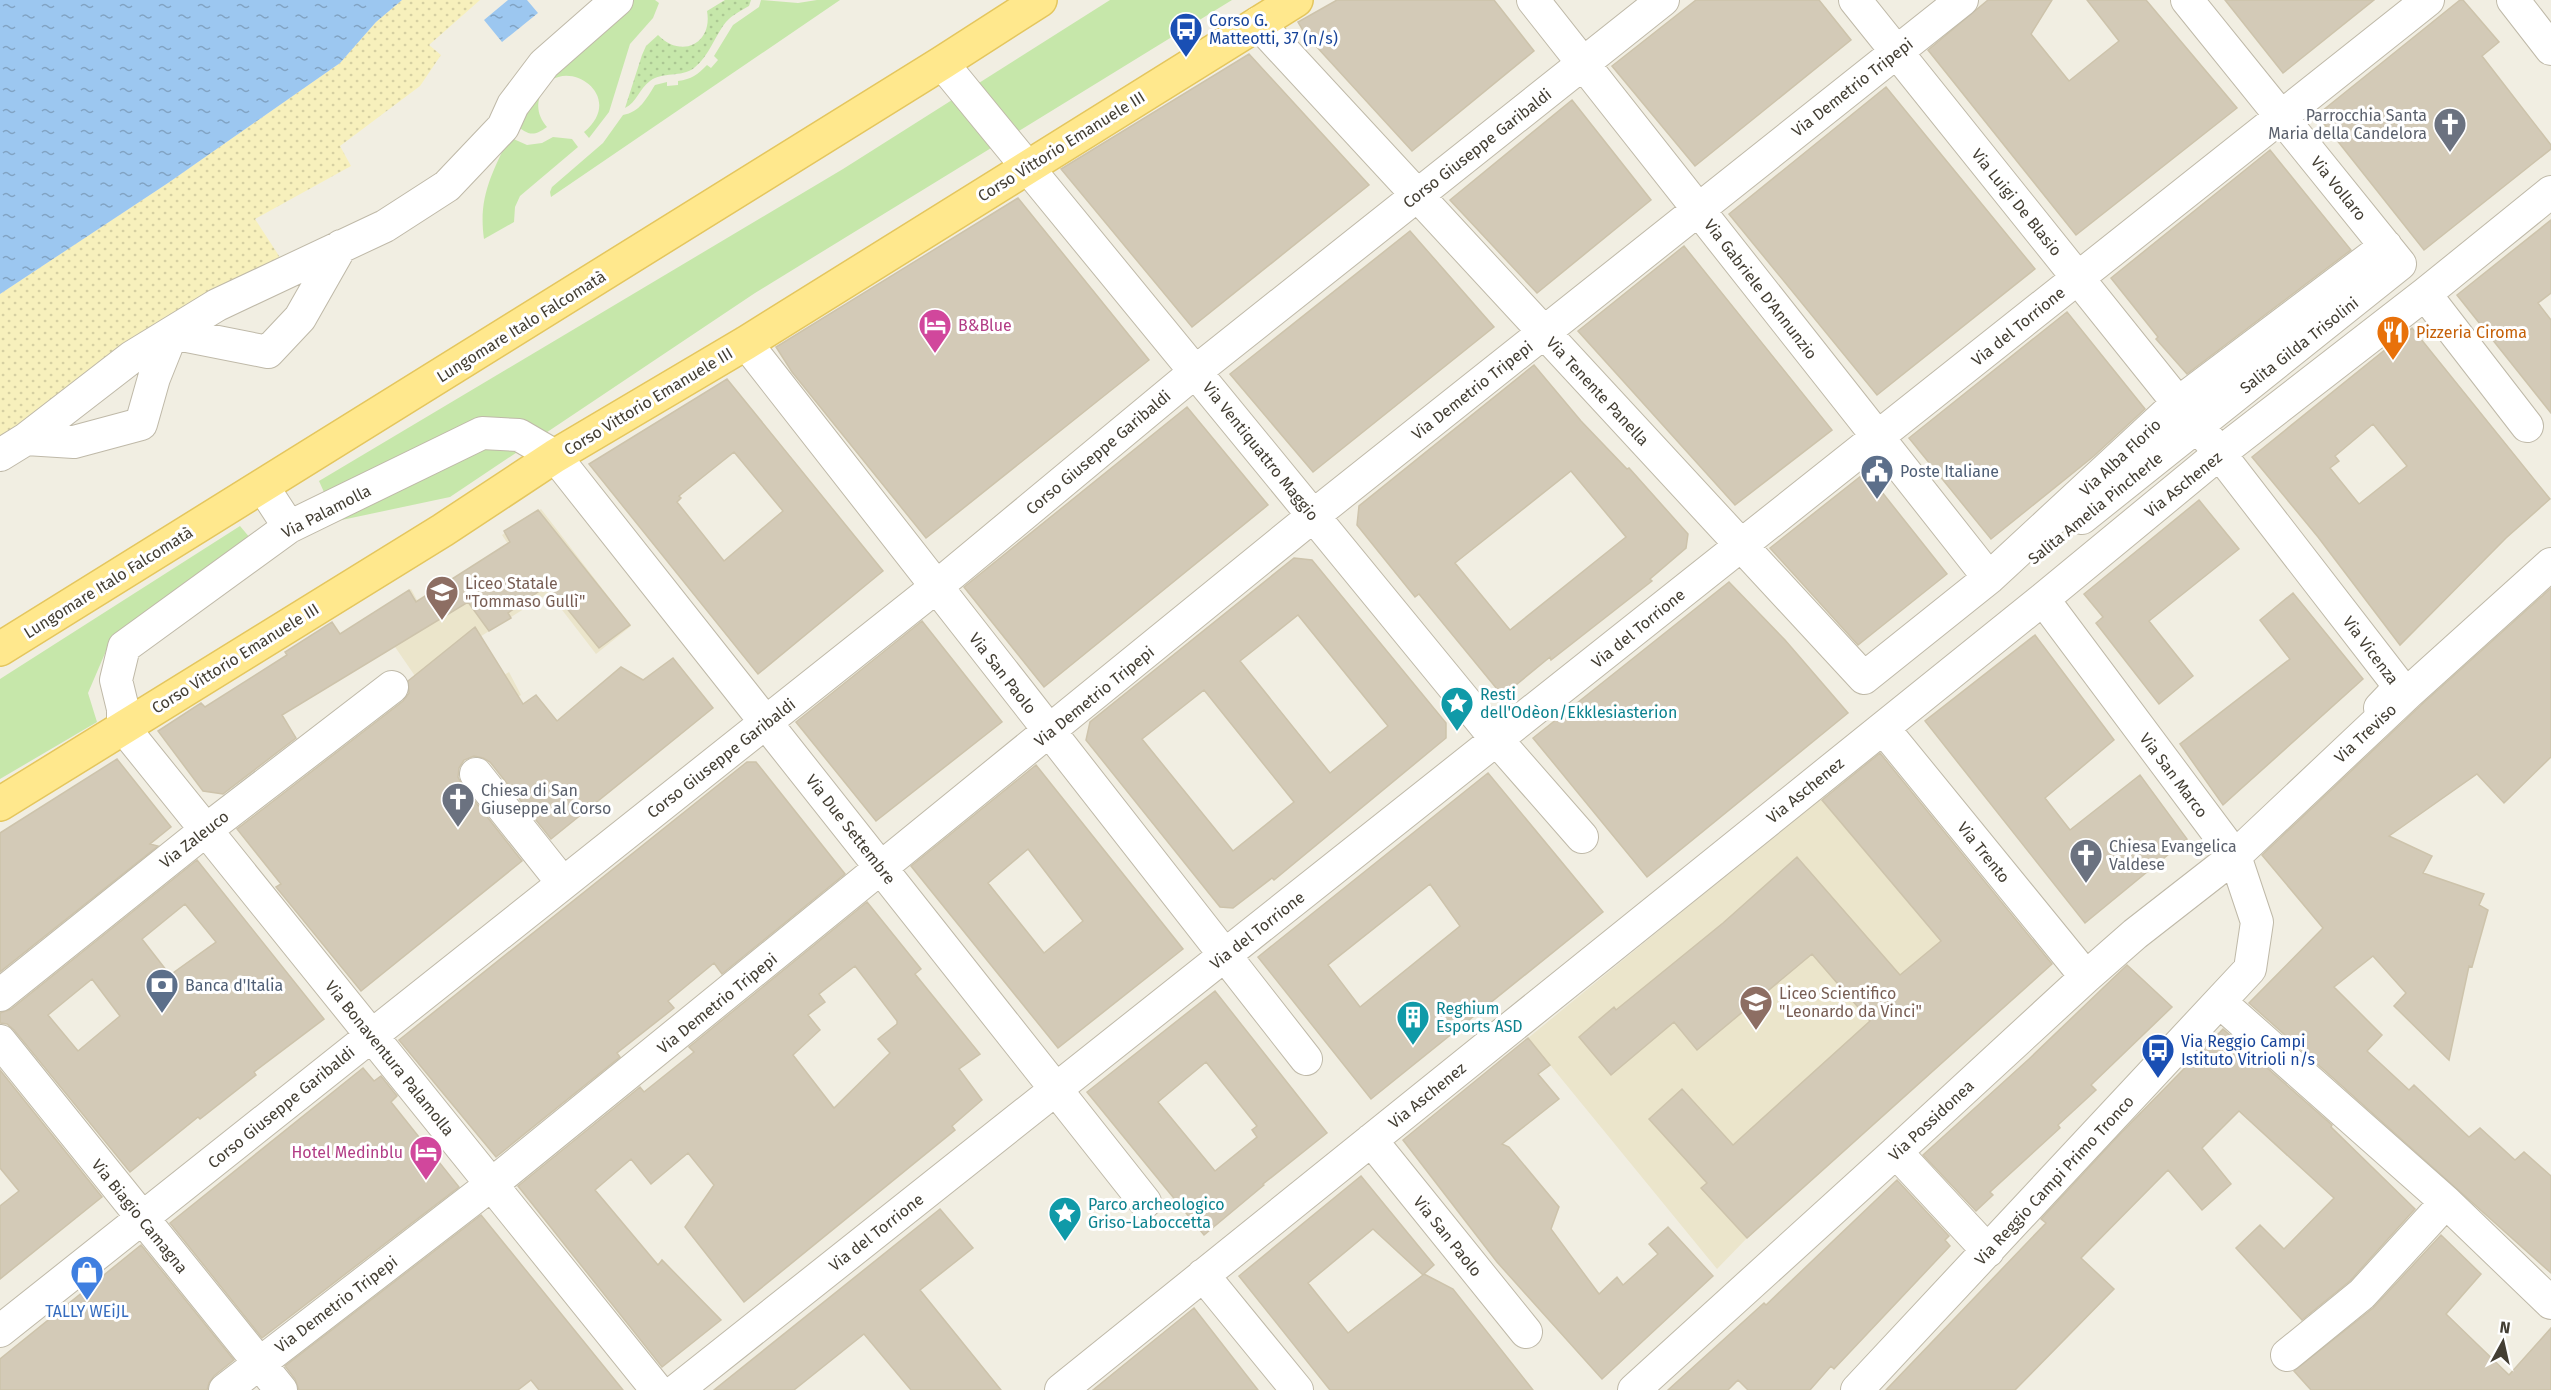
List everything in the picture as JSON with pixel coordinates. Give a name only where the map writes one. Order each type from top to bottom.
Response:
[{"type":"main road","name":"Lungomare Italo Falcomatà","points":[[0,649],[1040,0]]},
{"type":"main road","name":"Corso Vittorio Emanuele III","points":[[0,804],[443,530],[555,456],[746,344],[1296,0]]},
{"type":"street","points":[[13,447],[132,357],[217,305],[385,226],[447,186],[502,127],[513,105],[544,64],[617,0]]},
{"type":"street","name":"Via Gabriele D'Annunzio","points":[[1533,0],[1989,578]]},
{"type":"street","name":"Corso Giuseppe Garibaldi","points":[[0,1331],[936,587],[1195,372],[1663,0]]},
{"type":"street","name":"Via Luigi De Blasio","points":[[1855,0],[2188,414]]},
{"type":"street","name":"Via Demetrio Tripepi","points":[[225,1390],[492,1184],[1313,516],[1962,0]]},
{"type":"street","name":"Via Vollaro","points":[[2187,0],[2393,255]]},
{"type":"street","name":"Via del Torrione","points":[[677,1390],[2428,0]]},
{"type":"street","points":[[2513,0],[2551,49]]},
{"type":"street","name":"Via Tenente Panella","points":[[1258,23],[1864,678],[1989,578]]},
{"type":"street","name":"Via Ventiquattro Maggio","points":[[942,63],[1497,740],[1582,837]]},
{"type":"street","name":"Via Aschenez","points":[[1061,1390],[2043,599],[2220,453],[2425,294],[2551,192]]},
{"type":"street","points":[[172,333],[268,352],[300,318],[341,246]]},
{"type":"street","name":"Salita Gilda Trisolini","points":[[2188,414],[2393,255]]},
{"type":"street","points":[[2425,294],[2527,426]]},
{"type":"street","points":[[13,447],[74,442],[141,424],[151,385],[172,333]]},
{"type":"street","name":"Via San Paolo","points":[[746,344],[1306,1059]]},
{"type":"street","name":"Via Vicenza","points":[[2188,414],[2400,687],[2235,856]]},
{"type":"street","name":"Salita Amelia Pincherle","points":[[1989,578],[2006,580],[2188,414]]},
{"type":"street","name":"Via Palamolla","points":[[123,727],[123,709],[116,680],[124,647],[289,527],[482,433],[519,435],[555,456]]},
{"type":"street","name":"Via Due Settembre","points":[[555,456],[1146,1202]]},
{"type":"street","points":[[262,487],[289,527]]},
{"type":"street","points":[[2400,687],[2551,551]]},
{"type":"street","name":"Via Treviso","points":[[2235,856],[2409,692],[2551,564]]},
{"type":"street","name":"Via San Marco","points":[[2043,599],[2235,856],[2257,921],[2250,969]]},
{"type":"street","name":"Via Zaleuco","points":[[0,995],[206,830],[392,687]]},
{"type":"street","name":"Via Bonaventura Palamolla","points":[[123,727],[657,1390]]},
{"type":"street","name":"Via Trento","points":[[1883,728],[2086,977]]},
{"type":"street","points":[[476,774],[562,882]]},
{"type":"street","name":"Via Possidonea","points":[[1634,1390],[2086,977],[2135,934],[2235,856]]},
{"type":"street","name":"Via Reggio Campi Primo Tronco","points":[[1857,1390],[2250,969]]},
{"type":"street","points":[[2220,1002],[2446,1202],[2551,1303]]},
{"type":"street","name":"Via Biagio Camagna","points":[[0,1041],[281,1390]]},
{"type":"street","name":"Via San Paolo","points":[[1371,1140],[1526,1332]]},
{"type":"street","points":[[1896,1152],[1988,1251]]},
{"type":"street","points":[[2287,1355],[2362,1294],[2446,1202]]},
{"type":"street","points":[[1203,1275],[1297,1390]]},
{"type":"shaded area","name":"Liceo Statale \"Tommaso Gullì\"","points":[[541,509],[631,626],[596,654],[549,593],[453,654],[477,691],[509,672],[521,695],[455,734],[373,615],[411,589],[417,600],[508,544],[502,535]]},
{"type":"shaded area","name":"Liceo Scientifico \"Leonardo da Vinci\"","points":[[1820,798],[1940,941],[1996,895],[2052,964],[1747,1238],[1717,1269],[1528,1038]]},
{"type":"green space","points":[[630,0],[655,0],[659,3],[653,18],[630,44],[609,112],[589,138],[584,132],[596,117],[599,103],[595,91],[586,82],[573,76],[560,76],[548,82],[540,96],[539,112],[547,127],[534,134],[514,124],[552,66]]},
{"type":"green space","points":[[725,0],[751,0],[749,6],[726,22],[704,57],[694,68],[683,73],[655,78],[646,84],[625,108],[646,46],[658,35],[676,46],[685,47],[693,44],[705,32],[708,22],[707,11]]},
{"type":"green space","points":[[761,0],[798,3],[840,0],[551,197],[552,187],[603,143],[623,115],[638,108],[655,85],[667,82],[667,86],[678,85],[678,81],[694,76],[707,65],[711,68],[718,60],[714,56],[733,25],[759,7]]},
{"type":"green space","points":[[1110,0],[1232,0],[755,293],[450,497],[337,521],[319,481],[843,169]]},
{"type":"green space","points":[[509,137],[527,145],[542,143],[553,137],[572,139],[578,147],[520,196],[515,207],[514,222],[484,239],[485,198],[492,174]]},
{"type":"green space","points":[[240,526],[256,545],[106,651],[88,693],[97,722],[0,779],[0,679]]},
{"type":"sand","points":[[402,0],[480,0],[429,45],[441,55],[420,86],[340,146],[351,166],[255,219],[281,259],[0,444],[0,294],[168,183],[340,63],[376,22]]},
{"type":"water","points":[[0,0],[402,0],[376,22],[340,63],[168,183],[0,294]]},
{"type":"water","points":[[508,0],[527,0],[538,13],[502,42],[484,20]]},
{"type":"building","points":[[1337,0],[1494,0],[1534,51],[1412,151],[1305,34],[1298,22]]},
{"type":"building","points":[[1696,0],[1819,0],[1851,40],[1695,166],[1612,66]]},
{"type":"building","points":[[1988,0],[2052,0],[2031,34],[2069,81],[2119,41],[2087,0],[2146,0],[2237,108],[2076,235],[1928,50]]},
{"type":"building","points":[[2225,0],[2374,0],[2283,73]]},
{"type":"building","name":"Parrocchia Santa Maria della Candelora","points":[[2460,0],[2463,0],[2499,42],[2482,56],[2551,145],[2551,149],[2424,250],[2317,115]]},
{"type":"building","points":[[1249,54],[1369,185],[1192,327],[1061,169]]},
{"type":"building","points":[[1886,87],[2035,269],[1877,395],[1729,214]]},
{"type":"building","points":[[1572,100],[1651,200],[1537,293],[1450,200]]},
{"type":"building","points":[[2270,150],[2351,250],[2187,374],[2156,339],[2158,337],[2111,278]]},
{"type":"building","points":[[1018,198],[1149,360],[926,538],[792,372],[776,347]]},
{"type":"building","points":[[2551,220],[2551,293],[2538,303],[2551,320],[2551,413],[2457,295]]},
{"type":"building","points":[[1410,231],[1494,327],[1313,472],[1230,374]]},
{"type":"building","points":[[1684,246],[1832,430],[1735,505],[1578,331]]},
{"type":"building","points":[[2067,312],[2145,409],[2094,456],[1991,539],[1909,438]]},
{"type":"building","points":[[2412,328],[2550,499],[2506,538],[2400,645],[2318,537],[2252,457]],"holes":[[[2373,424],[2407,466],[2359,504],[2330,468],[2339,461],[2335,456]]]},
{"type":"building","points":[[1534,365],[1581,421],[1627,469],[1629,468],[1688,534],[1686,548],[1650,579],[1652,581],[1511,689],[1497,689],[1419,594],[1415,597],[1357,525],[1359,506]],"holes":[[[1571,471],[1626,537],[1510,630],[1455,563]]]},
{"type":"building","points":[[727,379],[883,571],[758,674],[589,464]],"holes":[[[734,452],[783,511],[724,561],[677,502],[681,498],[679,496]]]},
{"type":"building","points":[[1187,407],[1268,505],[1044,687],[964,587]]},
{"type":"building","points":[[1866,472],[1947,574],[1858,645],[1770,548]]},
{"type":"building","points":[[2199,500],[2239,549],[2149,621],[2193,676],[2159,704],[2096,623],[2103,617],[2084,594]]},
{"type":"building","points":[[538,510],[630,625],[599,648],[548,585],[508,613],[511,618],[489,631],[468,602],[282,715],[296,738],[223,794],[203,791],[158,731],[201,703],[205,707],[287,655],[285,652],[332,622],[340,634],[409,590],[416,602],[510,542],[504,531]]},
{"type":"building","points":[[1294,558],[1312,560],[1446,723],[1446,738],[1274,880],[1272,878],[1233,908],[1220,907],[1086,740],[1090,722]],"holes":[[[1298,615],[1388,726],[1330,773],[1240,661]],[[1204,690],[1294,802],[1233,851],[1142,739]]]},
{"type":"building","points":[[1729,582],[1785,640],[1848,713],[1647,877],[1533,738]]},
{"type":"building","points":[[2551,588],[2551,757],[2504,803],[2477,774],[2389,836],[2432,856],[2423,873],[2484,894],[2479,905],[2488,910],[2472,967],[2469,966],[2449,1060],[2394,1006],[2406,993],[2373,956],[2334,987],[2382,1035],[2367,1051],[2409,1090],[2414,1085],[2469,1137],[2480,1128],[2515,1160],[2524,1152],[2551,1176],[2551,1273],[2249,1003],[2323,928],[2262,855],[2421,705]]},
{"type":"building","points":[[2293,593],[2363,679],[2223,805],[2180,744],[2290,659],[2260,620]]},
{"type":"building","points":[[922,621],[1002,722],[876,821],[796,722]]},
{"type":"building","points":[[475,627],[523,704],[536,695],[557,721],[621,667],[643,680],[673,658],[713,708],[551,839],[490,762],[474,756],[464,760],[459,768],[458,777],[462,785],[522,861],[361,991],[276,887],[281,884],[237,829],[403,701],[409,693],[408,681]]},
{"type":"building","points":[[2035,635],[2114,740],[2045,798],[2070,830],[2140,775],[2187,839],[2085,923],[1925,721]]},
{"type":"building","points":[[1880,753],[2052,964],[1747,1238],[1701,1188],[1707,1183],[1649,1119],[1682,1089],[1733,1145],[1870,1021],[1812,954],[1697,1050],[1674,1022],[1611,1075],[1579,1037],[1723,923],[1797,857],[1900,975],[1941,941],[1822,800]]},
{"type":"building","points":[[117,759],[171,827],[150,844],[158,846],[0,972],[0,833]]},
{"type":"building","points":[[747,762],[756,762],[845,874],[722,974],[714,963],[668,1001],[674,1008],[617,1053],[620,1057],[496,1157],[399,1040]]},
{"type":"building","points":[[1036,765],[1183,949],[1058,1048],[911,866]],"holes":[[[1028,849],[1083,921],[1044,953],[988,883]]]},
{"type":"building","points":[[1488,773],[1603,912],[1371,1099],[1258,957]],"holes":[[[1430,884],[1460,926],[1360,1007],[1328,965]]]},
{"type":"building","points":[[197,860],[324,1019],[254,1072],[256,1075],[200,1119],[198,1117],[130,1172],[14,1030],[7,1024],[0,1023],[0,1013],[11,1009]],"holes":[[[185,904],[216,942],[170,975],[142,939]],[[92,979],[120,1016],[78,1051],[48,1015]]]},
{"type":"building","points":[[867,902],[921,969],[915,974],[980,1054],[959,1069],[982,1100],[952,1126],[955,1130],[744,1302],[685,1227],[714,1185],[688,1153],[651,1184],[631,1159],[595,1190],[658,1265],[662,1260],[721,1320],[662,1367],[518,1186],[640,1087],[644,1092],[694,1052],[689,1047]],"holes":[[[855,966],[897,1024],[878,1039],[890,1053],[834,1108],[793,1055],[820,1030],[808,1015],[825,1002],[819,994]]]},
{"type":"building","points":[[2127,965],[2172,1007],[2091,1085],[2096,1090],[2058,1125],[2060,1128],[1990,1192],[1993,1195],[1976,1211],[1923,1155],[2029,1059]]},
{"type":"building","points":[[1215,991],[1327,1133],[1204,1235],[1087,1092]],"holes":[[[1206,1062],[1257,1126],[1252,1130],[1257,1137],[1215,1171],[1158,1102]]]},
{"type":"building","points":[[2223,1029],[2332,1125],[2331,1127],[2415,1209],[2350,1281],[2302,1320],[2236,1248],[2260,1225],[2284,1249],[2334,1198],[2239,1111],[2202,1148],[2231,1184],[2202,1210],[2168,1170],[2081,1258],[2114,1289],[2015,1390],[1886,1390],[2046,1223],[2041,1219],[2119,1135]]},
{"type":"building","points":[[1528,1038],[1550,1065],[1538,1074],[1559,1099],[1502,1144],[1509,1147],[1559,1207],[1551,1229],[1599,1294],[1617,1277],[1623,1285],[1658,1254],[1649,1244],[1668,1227],[1713,1276],[1602,1379],[1497,1262],[1403,1140]]},
{"type":"building","points":[[363,1068],[374,1081],[381,1076],[397,1096],[391,1102],[459,1187],[262,1338],[170,1223]]},
{"type":"building","points":[[0,1070],[102,1197],[0,1279],[0,1206],[19,1191],[0,1168]]},
{"type":"building","points":[[1361,1176],[1434,1265],[1424,1274],[1453,1289],[1533,1390],[1330,1390],[1239,1276]],"holes":[[[1373,1229],[1423,1275],[1348,1333],[1308,1283]]]},
{"type":"building","points":[[1897,1180],[1949,1236],[1945,1240],[1950,1246],[1834,1369],[1831,1366],[1810,1390],[1748,1390],[1738,1380],[1728,1390],[1668,1390],[1764,1303],[1766,1305]]},
{"type":"building","points":[[940,1209],[973,1248],[920,1290],[1001,1390],[911,1390],[864,1334],[794,1390],[714,1390]]},
{"type":"building","points":[[481,1215],[623,1390],[539,1390],[531,1380],[518,1390],[299,1390],[295,1379],[285,1366]]},
{"type":"building","points":[[2441,1235],[2481,1274],[2446,1314],[2509,1375],[2551,1328],[2551,1390],[2311,1390],[2294,1371],[2373,1308]]},
{"type":"building","points":[[141,1245],[234,1360],[214,1376],[207,1390],[0,1390],[0,1359]]},
{"type":"building","points":[[1194,1308],[1258,1390],[1093,1390],[1152,1342]]},
{"type":"place","name":"Corso G. Matteotti, 37 (n/s)","points":[[1186,58]]},
{"type":"place","name":"Parrocchia Santa Maria della Candelora","points":[[2450,153]]},
{"type":"place","name":"B&Blue","points":[[935,354]]},
{"type":"place","name":"Pizzeria Ciroma","points":[[2393,361]]},
{"type":"place","name":"Poste Italiane","points":[[1877,500]]},
{"type":"place","name":"Liceo Statale \"Tommaso Gullì\"","points":[[442,621]]},
{"type":"place","name":"Resti dell'Odèon/Ekklesiasterion","points":[[1457,732]]},
{"type":"place","name":"Chiesa di San Giuseppe al Corso","points":[[458,828]]},
{"type":"place","name":"Chiesa Evangelica Valdese","points":[[2086,884]]},
{"type":"place","name":"Banca d'Italia","points":[[162,1014]]},
{"type":"place","name":"Liceo Scientifico \"Leonardo da Vinci\"","points":[[1756,1031]]},
{"type":"place","name":"Reghium Esports ASD","points":[[1413,1046]]},
{"type":"place","name":"Via Reggio Campi Istituto Vitrioli n/s","points":[[2158,1079]]},
{"type":"place","name":"Hotel Medinblu","points":[[426,1181]]},
{"type":"place","name":"Parco archeologico Griso-Laboccetta","points":[[1065,1242]]},
{"type":"place","name":"TALLY WEiJL","points":[[87,1301]]}]
